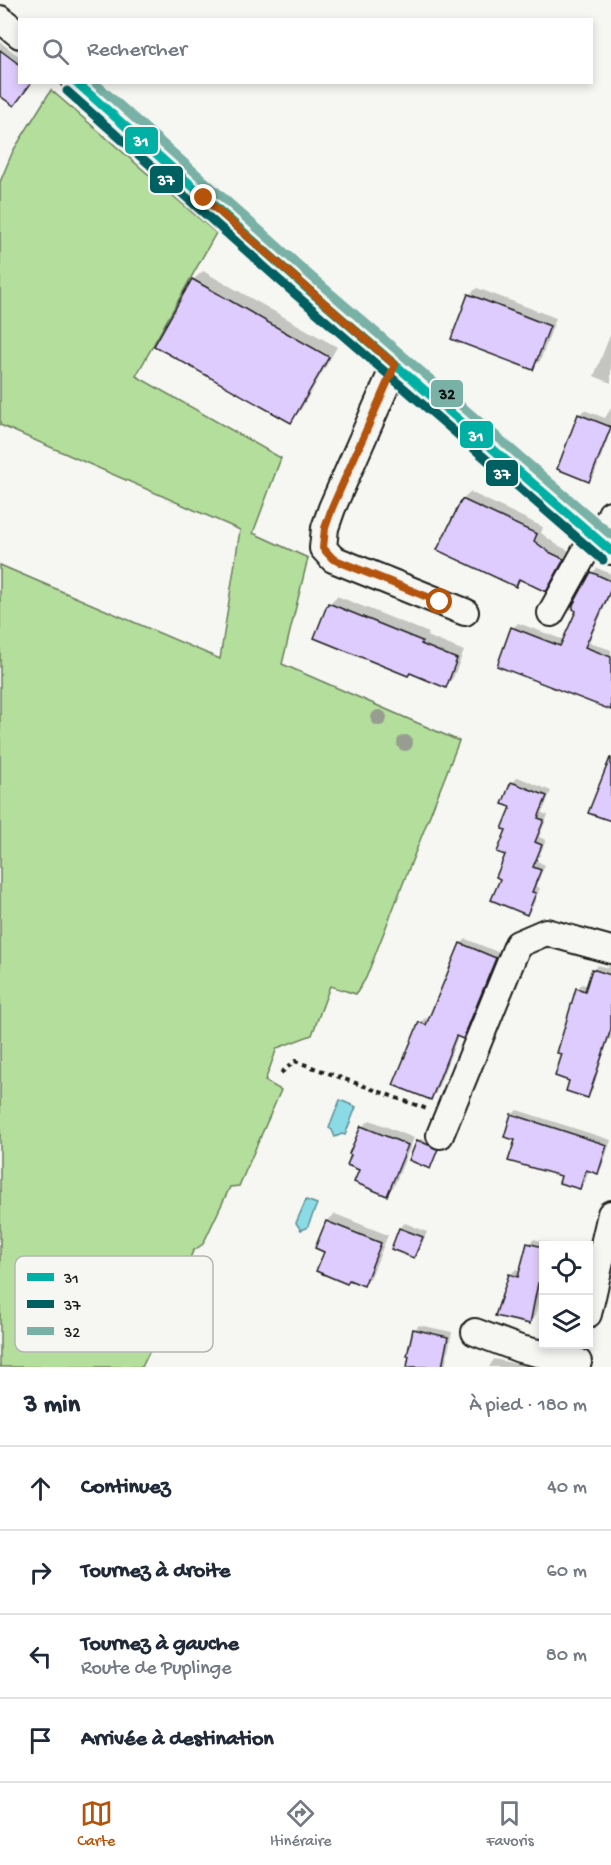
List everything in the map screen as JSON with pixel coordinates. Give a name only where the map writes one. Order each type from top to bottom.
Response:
[{"type":"street","points":[[0,19],[18,33]]},
{"type":"street","points":[[77,84],[204,198],[602,543]]},
{"type":"street","points":[[395,365],[332,508],[325,528],[323,548],[333,559],[465,612]]},
{"type":"street","points":[[551,613],[602,543],[611,514]]},
{"type":"street","points":[[443,1126],[518,944],[546,932],[611,950]]},
{"type":"street","points":[[592,1295],[611,1214]]},
{"type":"street","points":[[475,1332],[520,1349],[579,1358]]},
{"type":"path","points":[[280,1073],[295,1061],[443,1126]]},
{"type":"green space","points":[[51,90],[216,233],[136,376],[281,458],[253,533],[308,558],[282,664],[459,741],[366,978],[356,994],[330,986],[312,1035],[277,1048],[265,1081],[281,1090],[239,1186],[230,1187],[203,1244],[193,1251],[191,1256],[15,1256],[15,1352],[149,1352],[142,1367],[0,1367],[0,565],[220,659],[240,530],[0,425],[0,182],[13,151]]},
{"type":"water","points":[[340,1100],[356,1107],[345,1135],[335,1137],[329,1128]]},
{"type":"water","points":[[306,1200],[317,1204],[307,1228],[301,1230],[296,1223]]},
{"type":"building","points":[[0,50],[18,64],[18,84],[30,84],[14,106],[0,96]]},
{"type":"building","points":[[192,279],[329,357],[291,423],[154,346]]},
{"type":"building","points":[[468,294],[550,326],[533,370],[451,339]]},
{"type":"building","points":[[578,414],[611,427],[589,482],[557,469]]},
{"type":"building","points":[[462,499],[537,534],[534,541],[564,559],[546,592],[519,579],[516,587],[437,550]]},
{"type":"building","points":[[591,572],[611,581],[611,589],[585,647],[611,657],[611,710],[497,666],[511,627],[560,646],[576,611],[573,605]]},
{"type":"building","points":[[328,603],[422,641],[421,644],[457,659],[446,688],[410,673],[408,676],[314,638]]},
{"type":"building","points":[[611,758],[611,821],[588,813]]},
{"type":"building","points":[[511,782],[547,796],[538,818],[544,820],[535,842],[542,845],[533,867],[541,870],[532,892],[536,893],[527,915],[491,900],[500,879],[496,877],[505,855],[497,852],[506,830],[502,829],[511,807],[502,804]]},
{"type":"building","points":[[460,943],[496,958],[463,1039],[456,1036],[431,1100],[393,1085],[419,1022],[426,1025]]},
{"type":"building","points":[[592,969],[611,975],[611,1029],[588,1098],[566,1091],[569,1081],[555,1076],[562,1054],[557,1053],[576,988],[585,991]]},
{"type":"building","points":[[511,1114],[607,1145],[598,1174],[586,1170],[580,1189],[559,1183],[561,1176],[508,1161],[515,1140],[504,1137]]},
{"type":"building","points":[[361,1126],[408,1145],[387,1196],[354,1182],[359,1170],[347,1165],[351,1155],[349,1154]]},
{"type":"building","points":[[417,1140],[438,1149],[430,1169],[409,1160]]},
{"type":"building","points":[[326,1221],[381,1243],[364,1286],[349,1280],[347,1284],[316,1271],[324,1252],[315,1248]]},
{"type":"building","points":[[399,1228],[423,1237],[414,1258],[391,1249]]},
{"type":"building","points":[[527,1243],[539,1246],[539,1283],[530,1324],[495,1316],[509,1274],[518,1277]]},
{"type":"building","points":[[413,1329],[448,1337],[442,1367],[407,1367]]},
{"type":"transit line","name":"31","points":[[78,84],[304,286],[611,551]]},
{"type":"transit line","name":"32","points":[[96,84],[312,277],[611,535]]},
{"type":"transit line","name":"37","points":[[67,91],[296,295],[603,560]]},
{"type":"route","points":[[204,198],[395,365],[332,508],[322,540],[323,548],[333,559],[440,602]]}]
